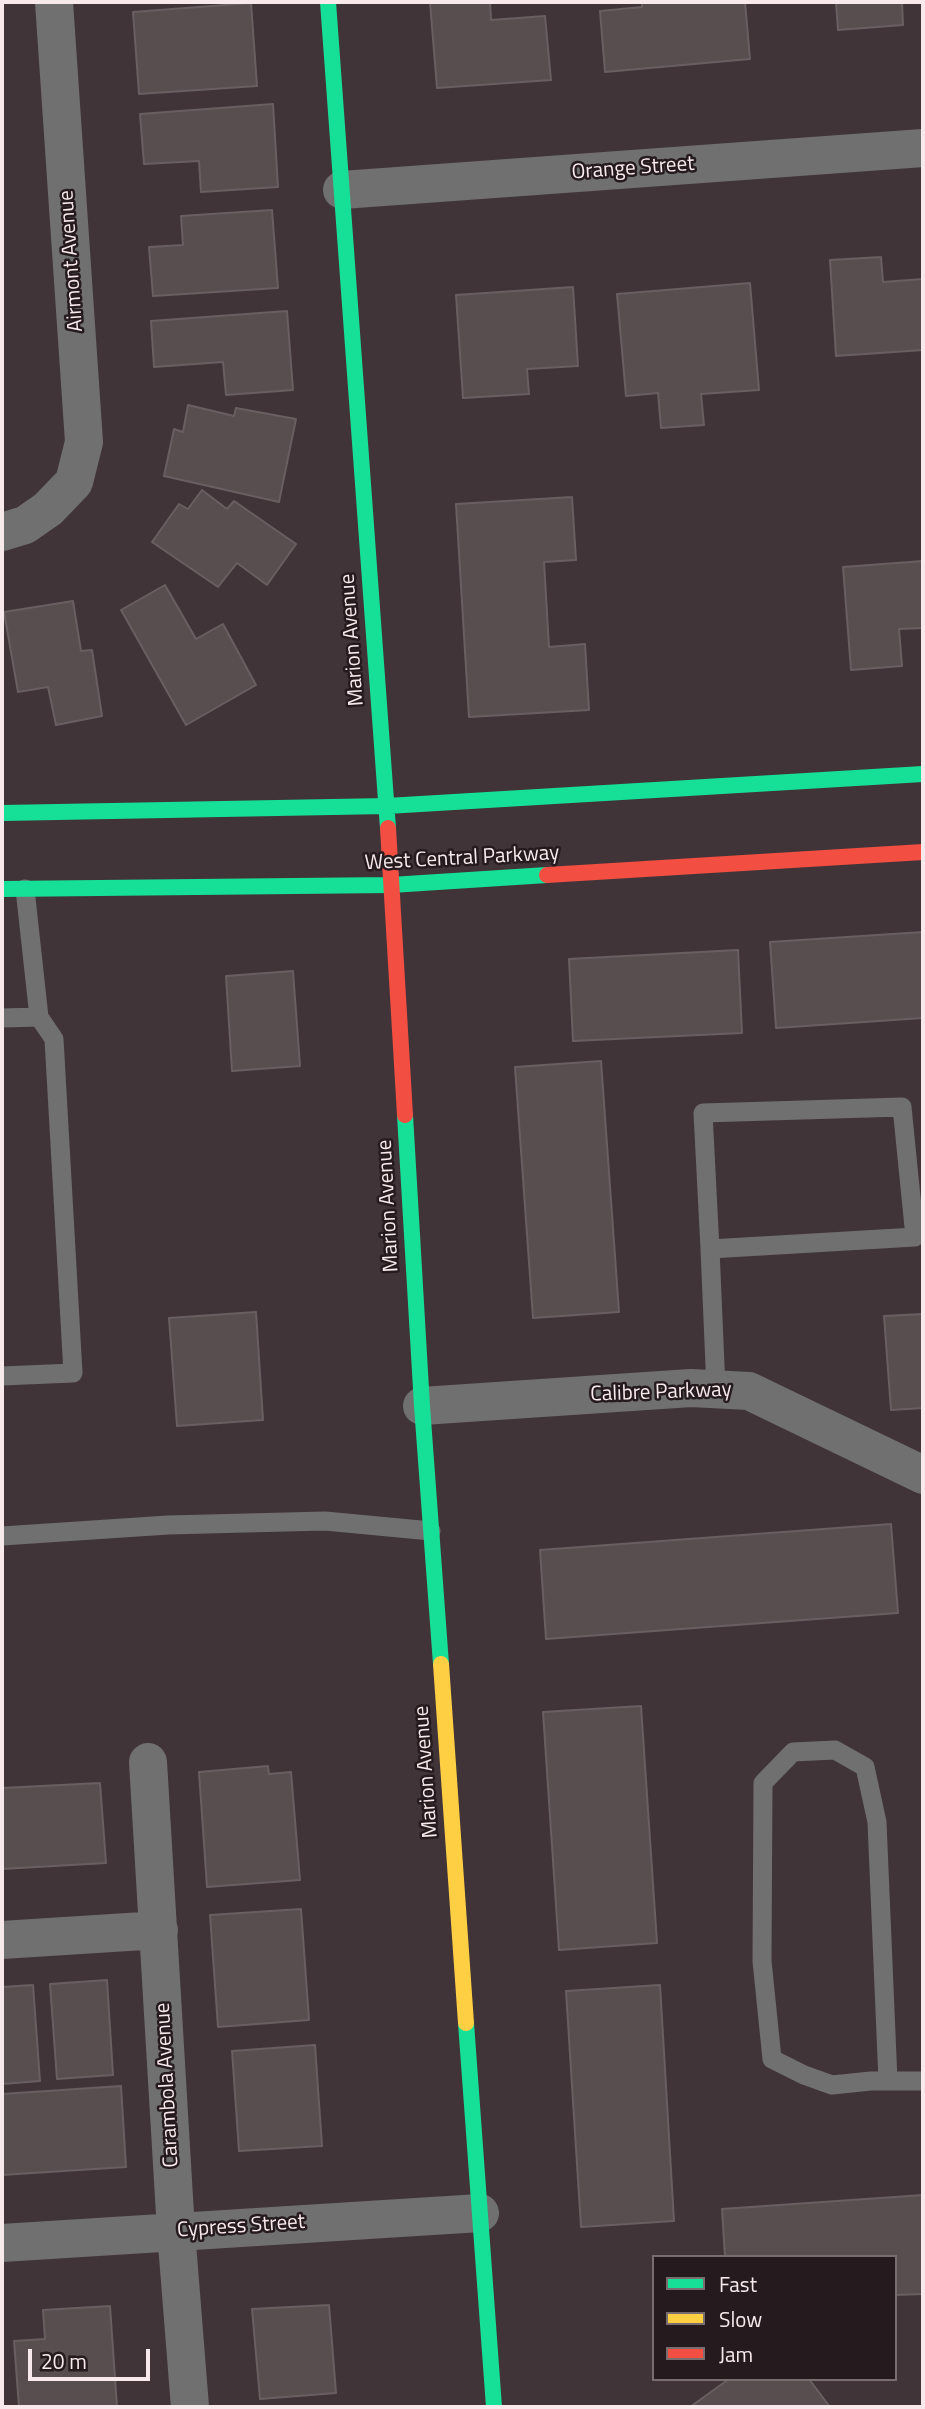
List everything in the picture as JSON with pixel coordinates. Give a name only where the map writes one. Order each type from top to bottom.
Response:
[{"type":"street","name":"Airmont Avenue","points":[[2,532],[24,525],[48,509],[74,482],[84,442],[54,2]]},
{"type":"street","name":"Marion Avenue","points":[[328,2],[387,806],[422,1406],[494,2407]]},
{"type":"street","name":"Orange Street","points":[[342,190],[923,148]]},
{"type":"street","points":[[2,813],[387,806],[923,774]]},
{"type":"street","name":"West Central Parkway","points":[[2,889],[391,885],[923,852]]},
{"type":"street","name":"Calibre Parkway","points":[[422,1406],[691,1388],[750,1391],[923,1475]]},
{"type":"street","name":"Carambola Avenue","points":[[148,1762],[176,2231],[190,2407]]},
{"type":"street","points":[[2,1940],[159,1930]]},
{"type":"street","name":"Cypress Street","points":[[2,2243],[480,2213]]},
{"type":"lane","points":[[2,1376],[73,1373],[54,1039],[39,1017],[25,889]]},
{"type":"lane","points":[[2,1018],[39,1017]]},
{"type":"lane","points":[[710,1249],[915,1237],[901,1107],[703,1113],[716,1389]]},
{"type":"lane","points":[[2,1536],[168,1525],[326,1521],[431,1531]]},
{"type":"lane","points":[[888,2081],[877,1822],[865,1767],[835,1750],[793,1752],[762,1783],[762,1961],[772,2059],[832,2085],[923,2081]]},
{"type":"building","points":[[430,2],[490,2],[491,20],[545,16],[551,80],[437,88]]},
{"type":"building","points":[[642,2],[745,2],[750,59],[605,72],[600,11],[642,7]]},
{"type":"building","points":[[836,2],[902,2],[903,25],[838,30]]},
{"type":"building","points":[[251,3],[257,86],[139,94],[133,12]]},
{"type":"building","points":[[273,104],[278,187],[201,192],[199,161],[144,164],[140,114]]},
{"type":"building","points":[[272,210],[278,288],[153,296],[149,247],[183,245],[181,216]]},
{"type":"building","points":[[881,257],[883,282],[923,279],[923,350],[836,356],[830,260]]},
{"type":"building","points":[[750,283],[759,390],[701,394],[704,425],[661,428],[658,393],[626,396],[617,294]]},
{"type":"building","points":[[573,287],[578,366],[527,369],[529,394],[463,398],[456,295]]},
{"type":"building","points":[[287,311],[293,390],[226,395],[223,362],[154,367],[151,321]]},
{"type":"building","points":[[188,405],[234,416],[236,408],[296,419],[279,502],[164,476],[174,429],[183,432]]},
{"type":"building","points":[[202,490],[227,509],[234,501],[296,544],[267,585],[237,563],[218,587],[152,542],[179,504],[188,509]]},
{"type":"building","points":[[572,497],[576,560],[544,562],[549,647],[585,644],[589,710],[469,717],[456,504]]},
{"type":"building","points":[[923,561],[923,628],[899,629],[902,666],[851,670],[843,567]]},
{"type":"building","points":[[165,585],[196,639],[223,624],[256,685],[186,725],[121,610]]},
{"type":"building","points":[[73,601],[81,651],[92,650],[102,716],[56,725],[48,687],[18,692],[4,612]]},
{"type":"building","points":[[923,932],[923,1018],[776,1028],[770,942]]},
{"type":"building","points":[[738,950],[742,1033],[573,1041],[569,959]]},
{"type":"building","points":[[293,971],[300,1066],[232,1071],[226,976]]},
{"type":"building","points":[[601,1061],[619,1312],[533,1318],[515,1067]]},
{"type":"building","points":[[256,1312],[263,1420],[177,1426],[169,1318]]},
{"type":"building","points":[[923,1314],[923,1408],[891,1410],[884,1316]]},
{"type":"building","points":[[891,1524],[898,1613],[546,1639],[540,1550]]},
{"type":"building","points":[[641,1706],[657,1943],[559,1950],[543,1712]]},
{"type":"building","points":[[268,1766],[269,1774],[291,1772],[300,1880],[207,1887],[199,1772]]},
{"type":"building","points":[[100,1783],[106,1863],[2,1869],[2,1788]]},
{"type":"building","points":[[301,1909],[309,2020],[218,2027],[210,1915]]},
{"type":"building","points":[[107,1980],[113,2075],[57,2079],[50,1984]]},
{"type":"building","points":[[33,1985],[40,2081],[2,2084],[2,1987]]},
{"type":"building","points":[[660,1985],[674,2221],[581,2227],[566,1991]]},
{"type":"building","points":[[315,2045],[322,2146],[239,2151],[232,2051]]},
{"type":"building","points":[[121,2086],[126,2167],[2,2175],[2,2094]]},
{"type":"building","points":[[923,2195],[923,2294],[897,2295],[897,2255],[725,2255],[722,2209]]},
{"type":"building","points":[[329,2305],[336,2393],[260,2399],[252,2309]]},
{"type":"building","points":[[110,2306],[117,2407],[19,2407],[14,2341],[45,2339],[43,2310]]},
{"type":"building","points":[[726,2381],[810,2381],[830,2407],[690,2407]]},
{"type":"traffic: fast","points":[[328,2],[388,828]]},
{"type":"traffic: fast","points":[[2,813],[387,806],[923,774]]},
{"type":"traffic: fast","points":[[2,889],[391,885],[547,875]]},
{"type":"traffic: fast","points":[[405,1115],[441,1664]]},
{"type":"traffic: fast","points":[[466,2023],[494,2407]]},
{"type":"traffic: slow","points":[[441,1664],[466,2023]]},
{"type":"traffic: jam","points":[[388,828],[405,1115]]},
{"type":"traffic: jam","points":[[547,875],[923,852]]}]
